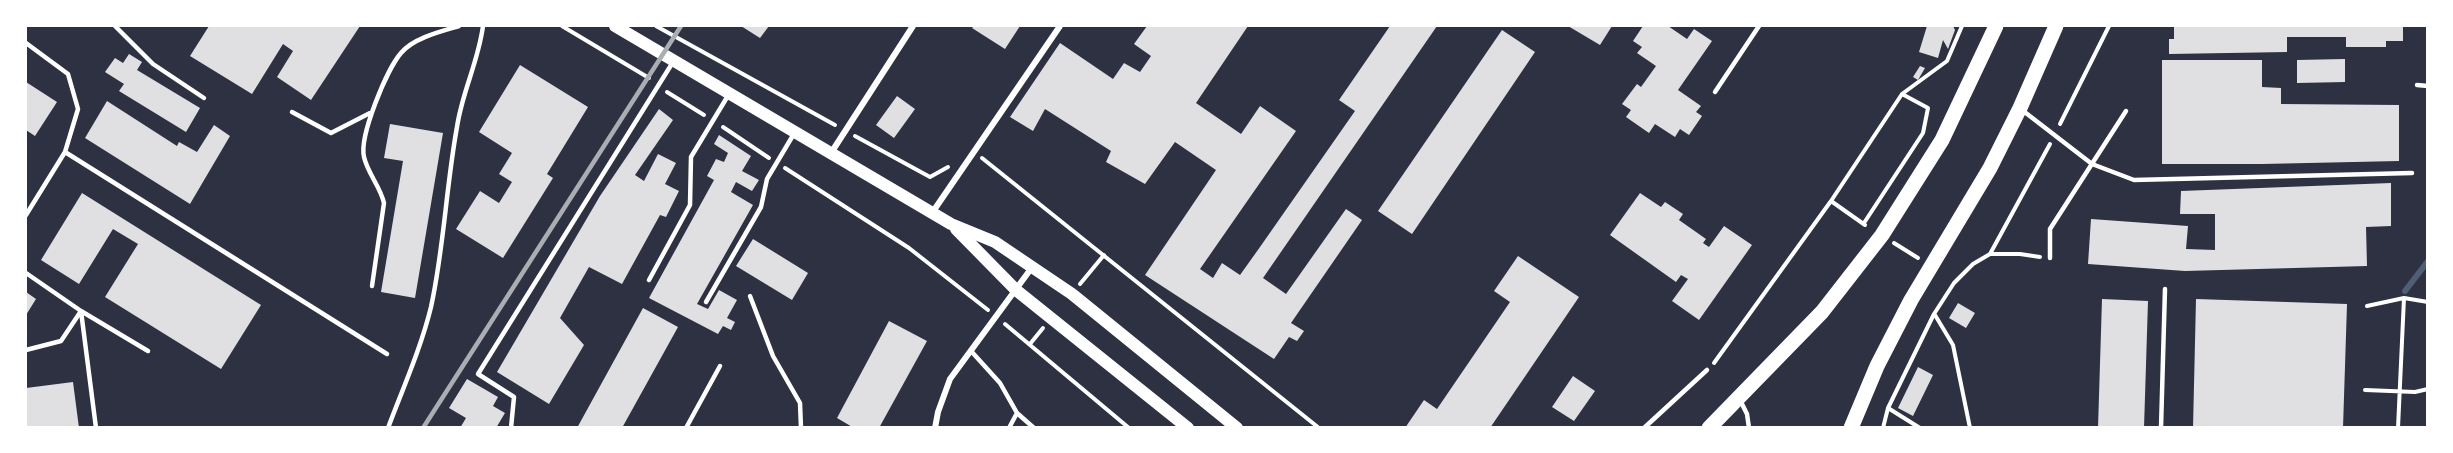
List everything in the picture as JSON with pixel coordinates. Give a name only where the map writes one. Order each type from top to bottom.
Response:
[{"type":"main road","points":[[615,26],[951,224],[995,242],[1034,266],[1072,294],[1237,428]]},
{"type":"main road","points":[[1709,428],[1822,312],[1882,235],[1942,140],[1996,26]]},
{"type":"main road","points":[[1851,428],[1877,366],[1929,265],[1990,168],[2020,108],[2056,26]]},
{"type":"main road","points":[[951,224],[1016,290],[1188,428]]},
{"type":"street","points":[[831,153],[913,26]]},
{"type":"street","points":[[932,213],[1060,26]]},
{"type":"street","points":[[935,428],[938,412],[950,379],[1034,266]]},
{"type":"lane","points":[[115,26],[153,64],[204,98]]},
{"type":"lane","points":[[372,285],[384,203],[381,191],[369,174],[363,154],[370,113],[401,52],[429,34],[459,26]]},
{"type":"lane","points":[[388,428],[414,360],[430,309],[439,266],[457,124],[480,51],[483,26]]},
{"type":"lane","points":[[1715,92],[1759,26]]},
{"type":"lane","points":[[26,43],[68,74],[78,109],[65,152],[26,215]]},
{"type":"lane","points":[[511,428],[514,397],[478,374],[674,60]]},
{"type":"lane","points":[[2417,85],[2427,86]]},
{"type":"lane","points":[[649,280],[690,205],[691,157],[729,93]]},
{"type":"lane","points":[[2020,108],[2092,164],[2134,180],[2412,173]]},
{"type":"lane","points":[[2050,258],[2050,229],[2126,111]]},
{"type":"lane","points":[[292,112],[331,133],[370,113]]},
{"type":"lane","points":[[706,302],[761,207],[767,179],[795,132]]},
{"type":"lane","points":[[65,152],[387,354]]},
{"type":"lane","points":[[26,273],[81,311],[148,351]]},
{"type":"lane","points":[[2161,428],[2165,289]]},
{"type":"lane","points":[[750,296],[773,356],[800,403],[801,428]]},
{"type":"lane","points":[[26,350],[61,341],[81,311]]},
{"type":"lane","points":[[81,311],[96,428]]},
{"type":"lane","points":[[971,351],[1000,383],[1017,413],[1034,428]]},
{"type":"lane","points":[[686,427],[720,366]]},
{"type":"lane","points":[[1644,428],[1707,370]]},
{"type":"lane","points":[[1739,398],[1747,414],[1749,428]]},
{"type":"lane","points":[[1009,428],[1017,413]]},
{"type":"path","points":[[656,26],[930,177],[974,151],[1319,428]]},
{"type":"path","points":[[1707,370],[1717,360],[1831,201],[1902,94],[1947,61],[1962,26]]},
{"type":"path","points":[[1883,428],[1888,408],[1934,314],[1954,283],[1973,264],[1990,254],[2033,178],[2109,26]]},
{"type":"path","points":[[1831,201],[1864,223],[1883,196],[1923,133],[1928,108],[1902,94]]},
{"type":"path","points":[[777,162],[909,248],[1129,428]]},
{"type":"path","points":[[1882,235],[1954,283]]},
{"type":"path","points":[[1990,254],[2020,254],[2050,258]]},
{"type":"path","points":[[2367,306],[2404,298],[2427,302]]},
{"type":"path","points":[[2398,428],[2404,298]]},
{"type":"path","points":[[1934,314],[1953,345],[1970,428]]},
{"type":"path","points":[[2365,390],[2415,392],[2427,389]]},
{"type":"path","points":[[1888,408],[1920,428]]},
{"type":"building","points":[[209,26],[360,26],[311,100],[277,77],[293,51],[283,44],[252,94],[190,56]]},
{"type":"building","points":[[741,26],[769,26],[760,38]]},
{"type":"building","points":[[974,26],[1020,26],[1005,49],[972,28]]},
{"type":"building","points":[[1147,26],[1248,26],[1196,103],[1241,134],[1260,106],[1296,131],[1200,269],[1213,278],[1222,263],[1240,275],[1260,247],[1355,111],[1339,100],[1390,26],[1437,26],[1263,278],[1286,294],[1346,209],[1362,220],[1291,323],[1304,331],[1297,341],[1289,337],[1274,359],[1145,275],[1216,170],[1175,142],[1145,184],[1106,162],[1111,151],[1045,109],[1033,131],[1010,117],[1060,43],[1113,79],[1124,63],[1140,72],[1151,56],[1134,44]]},
{"type":"building","points":[[1568,26],[1612,26],[1600,45]]},
{"type":"building","points":[[1643,26],[1668,26],[1687,39],[1694,29],[1712,41],[1678,90],[1701,106],[1696,112],[1702,116],[1689,135],[1680,129],[1675,137],[1655,124],[1649,133],[1626,117],[1631,110],[1622,104],[1637,84],[1641,87],[1656,66],[1637,53],[1642,47],[1633,41]]},
{"type":"building","points":[[1927,26],[1953,26],[1955,30],[1948,49],[1943,40],[1938,58],[1919,52]]},
{"type":"building","points":[[2174,26],[2403,26],[2403,41],[2386,41],[2386,47],[2346,47],[2346,37],[2287,37],[2287,52],[2169,54],[2169,39],[2174,39]]},
{"type":"building","points":[[1502,30],[1535,52],[1412,234],[1378,211]]},
{"type":"building","points":[[129,54],[142,62],[137,70],[200,108],[186,132],[119,91],[124,84],[105,72],[115,58],[123,63]]},
{"type":"building","points":[[2345,59],[2345,82],[2297,83],[2297,60]]},
{"type":"building","points":[[2162,60],[2262,60],[2262,87],[2281,88],[2281,104],[2399,105],[2399,161],[2162,164]]},
{"type":"building","points":[[520,65],[588,107],[547,174],[553,178],[503,258],[456,229],[480,191],[499,203],[512,182],[499,174],[512,153],[479,132]]},
{"type":"building","points":[[1920,66],[1925,68],[1918,80],[1913,77]]},
{"type":"building","points":[[26,82],[57,102],[35,136],[26,130]]},
{"type":"building","points":[[897,96],[915,109],[894,138],[876,125]]},
{"type":"building","points":[[107,101],[177,146],[179,142],[197,152],[214,125],[230,136],[190,204],[85,138]]},
{"type":"building","points":[[659,109],[673,120],[635,175],[644,181],[658,154],[676,163],[665,184],[679,191],[666,217],[660,215],[622,284],[589,267],[560,318],[584,345],[549,404],[497,372],[600,196]]},
{"type":"building","points":[[390,124],[443,133],[415,298],[381,292],[403,161],[384,158]]},
{"type":"building","points":[[719,135],[751,156],[742,171],[759,180],[752,191],[736,182],[731,192],[753,205],[697,304],[708,309],[719,290],[737,300],[727,318],[735,322],[731,330],[723,326],[718,334],[649,298],[714,180],[707,176],[716,159],[724,162],[728,153],[714,144]]},
{"type":"building","points":[[2391,183],[2391,226],[2366,227],[2367,266],[2185,271],[2088,264],[2091,219],[2188,226],[2186,249],[2215,250],[2215,214],[2180,214],[2181,191]]},
{"type":"building","points":[[82,193],[261,305],[221,369],[105,297],[138,244],[113,229],[79,284],[41,260]]},
{"type":"building","points":[[1640,193],[1661,207],[1665,202],[1683,214],[1679,220],[1706,239],[1703,243],[1709,247],[1724,226],[1752,245],[1699,320],[1672,301],[1688,279],[1681,275],[1676,282],[1610,235]]},
{"type":"building","points":[[753,239],[808,273],[792,300],[736,266]]},
{"type":"building","points":[[1518,256],[1579,297],[1490,428],[1405,428],[1424,400],[1437,409],[1510,302],[1494,291]]},
{"type":"building","points":[[26,292],[36,299],[26,315]]},
{"type":"building","points":[[2102,299],[2148,301],[2144,428],[2098,428]]},
{"type":"building","points":[[2196,299],[2347,304],[2343,428],[2193,428]]},
{"type":"building","points":[[1958,303],[1975,313],[1966,328],[1949,318]]},
{"type":"building","points":[[643,308],[678,327],[622,428],[577,428]]},
{"type":"building","points":[[889,321],[927,341],[879,428],[854,428],[837,418]]},
{"type":"building","points":[[1918,367],[1933,375],[1913,416],[1898,408]]},
{"type":"building","points":[[1573,376],[1595,391],[1574,421],[1552,407]]},
{"type":"building","points":[[467,379],[498,397],[493,406],[505,413],[496,428],[460,428],[466,418],[449,408]]},
{"type":"building","points":[[73,382],[79,428],[26,428],[26,388]]},
{"type":"waterway","points":[[2405,291],[2428,261]]},
{"type":"railway","points":[[423,428],[681,26]]}]
